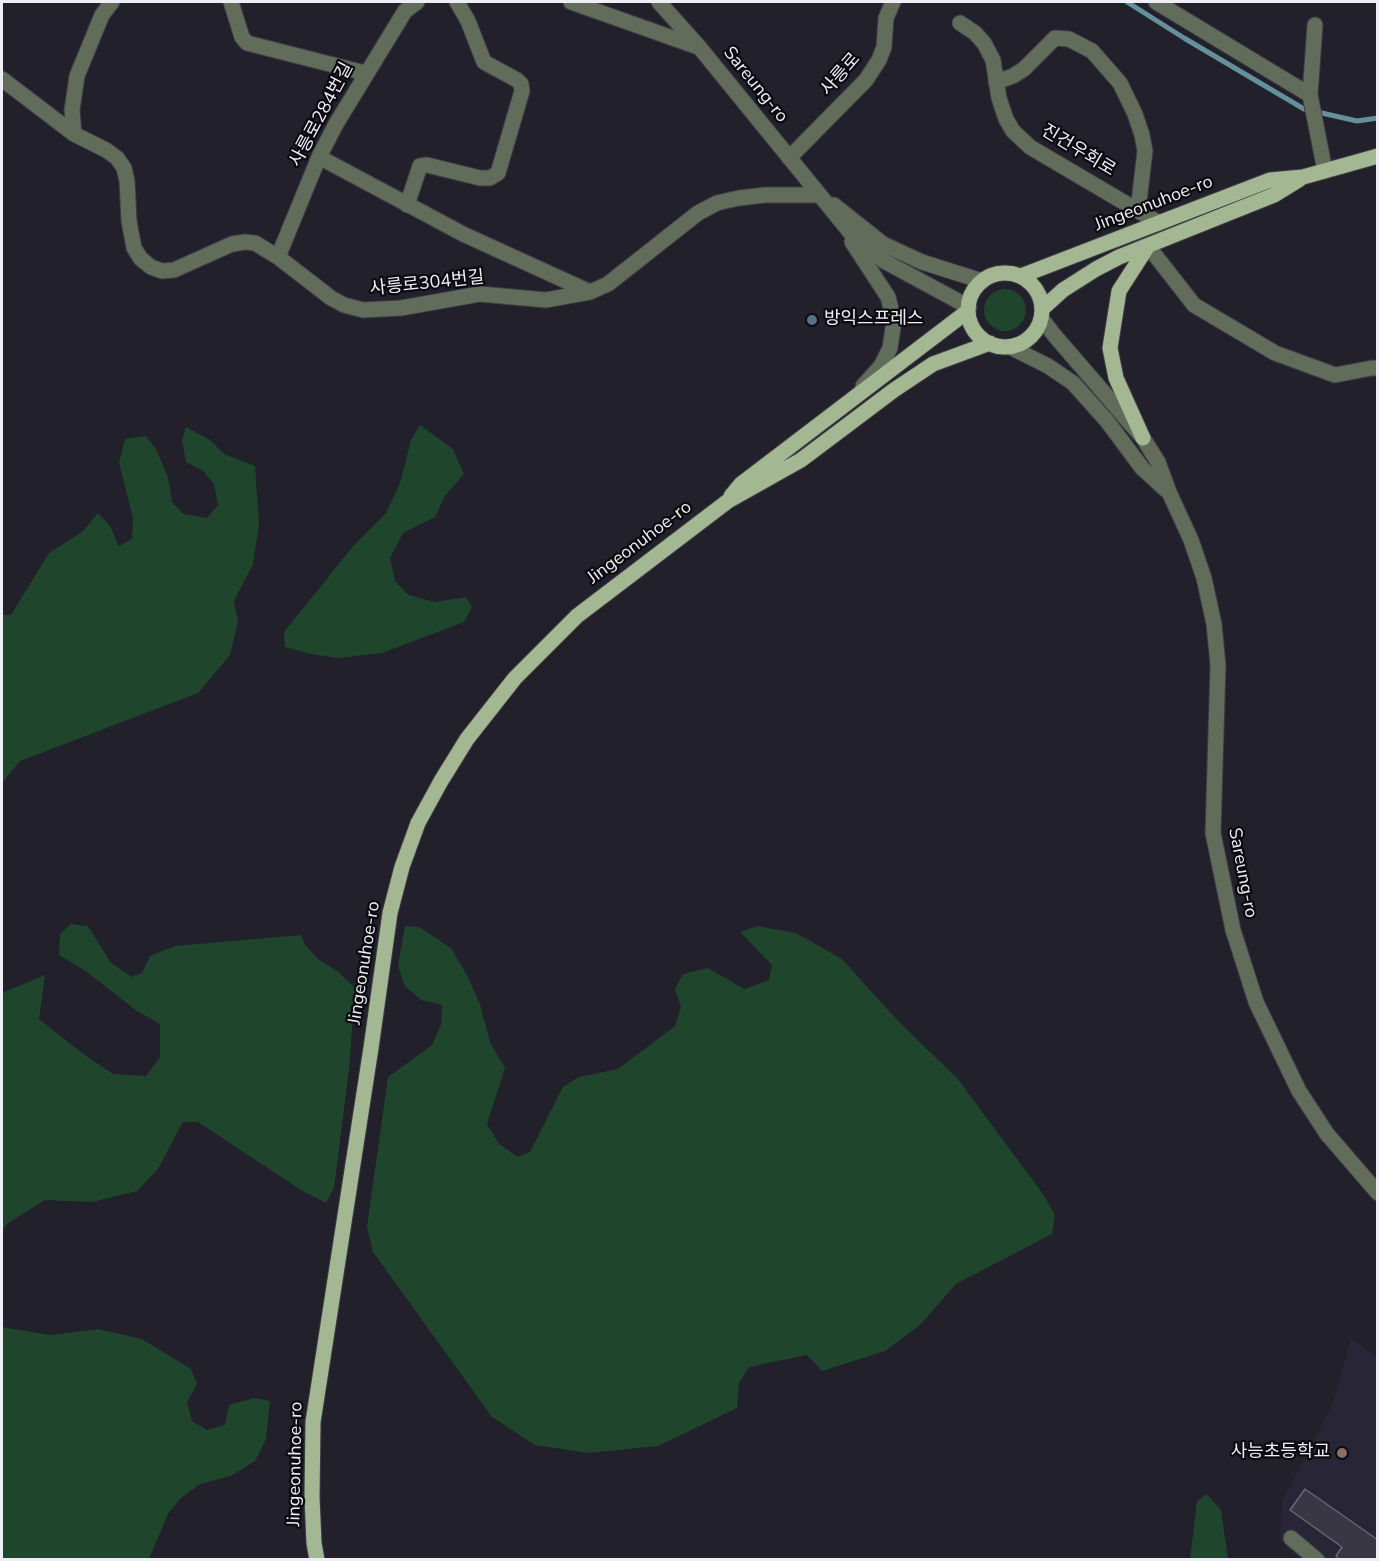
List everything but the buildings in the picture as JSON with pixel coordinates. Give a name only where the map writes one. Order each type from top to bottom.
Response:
[{"type":"main road","name":"Jingeonuhoe-ro","points":[[1020,276],[1270,180],[1304,177],[1377,156]]},
{"type":"main road","name":"Jingeonuhoe-ro","points":[[1041,313],[1063,290],[1096,269],[1274,195],[1304,177]]},
{"type":"main road","points":[[1143,438],[1116,378],[1110,348],[1119,291],[1148,246]]},
{"type":"main road","points":[[1007,273],[1020,276],[1032,284],[1039,295],[1041,313],[1033,334],[1023,342],[1010,346],[996,346],[984,340],[974,330],[968,309],[973,291],[982,281],[994,275],[1007,273]]},
{"type":"main road","name":"Jingeonuhoe-ro","points":[[728,501],[741,484],[968,309]]},
{"type":"main road","name":"Jingeonuhoe-ro","points":[[317,1560],[312,1497],[313,1422],[372,1048],[390,913],[402,867],[418,824],[441,781],[467,739],[515,678],[577,616],[728,501],[801,460],[894,390],[933,364],[990,343]]},
{"type":"street","points":[[74,134],[72,110],[77,76],[109,2]]},
{"type":"street","points":[[231,2],[242,37],[247,43],[365,73]]},
{"type":"street","name":"사릉로284번길","points":[[278,257],[318,156],[365,73],[405,11],[417,2]]},
{"type":"street","points":[[407,205],[420,166],[427,165],[480,178],[490,178],[498,173],[522,91],[521,84],[516,80],[484,62],[468,21],[457,2]]},
{"type":"street","points":[[571,2],[700,48]]},
{"type":"street","name":"Sareung-ro","points":[[659,2],[700,48],[858,242],[884,261],[968,309]]},
{"type":"street","name":"사릉로","points":[[789,158],[866,80],[879,60],[884,47],[886,18],[892,2]]},
{"type":"street","points":[[1156,2],[1311,101]]},
{"type":"street","name":"진건우회로","points":[[960,23],[975,33],[984,43],[993,60],[999,98],[1006,119],[1014,131],[1030,147],[1159,223]]},
{"type":"street","points":[[1315,25],[1311,101],[1325,171]]},
{"type":"street","name":"진건우회로","points":[[996,82],[1024,69],[1055,38],[1069,39],[1092,51],[1120,83],[1142,135],[1145,151],[1138,210]]},
{"type":"street","name":"사릉로304번길","points":[[2,79],[74,134],[117,158],[127,181],[129,221],[134,248],[141,259],[151,267],[162,271],[174,270],[232,244],[245,242],[264,247],[331,298],[344,305],[363,310],[400,308],[480,294],[546,300],[590,292],[608,284],[698,213],[717,204],[739,198],[765,195],[819,195]]},
{"type":"street","points":[[318,156],[463,234],[590,292]]},
{"type":"street","points":[[819,195],[888,297],[894,321],[890,348],[881,366],[852,399]]},
{"type":"street","name":"Sareung-ro","points":[[819,195],[849,215],[884,244],[922,261],[982,281]]},
{"type":"street","points":[[1148,246],[1194,305],[1275,353],[1335,375],[1377,369]]},
{"type":"street","name":"Sareung-ro","points":[[1041,313],[1143,438],[1158,462],[1168,492],[1191,540],[1204,578],[1214,624],[1218,665],[1212,833],[1233,930],[1256,1002],[1299,1091],[1327,1134],[1377,1193]]},
{"type":"street","name":"Sareung-ro","points":[[1010,346],[1048,366],[1073,383],[1107,421],[1142,468],[1168,492]]},
{"type":"street","points":[[1291,1538],[1317,1560]]},
{"type":"shaded area","name":"사능초등학교","points":[[1351,1338],[1377,1357],[1377,1559],[1301,1559],[1280,1541],[1282,1500],[1332,1406]]},
{"type":"green space","points":[[1005,289],[1020,295],[1026,310],[1020,325],[1005,331],[990,325],[984,310],[990,295]]},
{"type":"green space","points":[[420,425],[453,449],[464,474],[445,496],[435,517],[403,533],[390,558],[395,581],[409,595],[435,602],[466,597],[472,607],[464,622],[382,653],[338,658],[285,647],[284,632],[354,545],[386,513],[400,483],[411,440]]},
{"type":"green space","points":[[186,427],[210,440],[224,454],[255,466],[259,524],[253,564],[234,601],[238,622],[230,655],[198,693],[20,761],[2,783],[2,615],[11,615],[49,553],[82,532],[98,513],[110,526],[119,546],[132,539],[133,518],[119,463],[125,439],[146,436],[156,449],[168,477],[172,502],[184,514],[207,518],[218,505],[214,484],[203,471],[186,462],[182,440]]},
{"type":"green space","points":[[71,924],[88,926],[111,963],[132,977],[142,973],[150,956],[175,946],[301,935],[305,945],[318,959],[337,971],[355,988],[349,1070],[334,1188],[326,1203],[301,1190],[198,1122],[183,1122],[158,1169],[137,1191],[92,1202],[45,1200],[7,1224],[2,1232],[2,993],[45,975],[39,1019],[113,1074],[146,1076],[160,1057],[160,1024],[137,1011],[84,970],[59,955],[60,934]]},
{"type":"green space","points":[[405,926],[419,927],[451,948],[467,975],[480,1004],[490,1042],[505,1068],[487,1124],[499,1144],[518,1157],[530,1152],[563,1087],[579,1077],[618,1069],[675,1026],[681,1007],[675,989],[683,974],[708,968],[744,989],[769,980],[772,965],[740,932],[757,926],[796,933],[842,959],[899,1022],[957,1078],[1043,1194],[1055,1215],[1052,1234],[956,1284],[920,1325],[885,1351],[822,1371],[807,1355],[749,1367],[739,1383],[737,1408],[658,1446],[588,1453],[535,1445],[492,1417],[373,1252],[367,1227],[388,1077],[432,1045],[441,1025],[442,1005],[421,1000],[405,986],[398,966]]},
{"type":"green space","points":[[2,1327],[50,1335],[98,1329],[142,1339],[191,1369],[197,1384],[187,1402],[192,1421],[207,1430],[225,1425],[229,1405],[254,1398],[270,1401],[266,1439],[255,1461],[231,1476],[200,1484],[181,1498],[168,1514],[149,1559],[2,1559]]},
{"type":"green space","points":[[1207,1494],[1221,1510],[1228,1559],[1190,1559],[1197,1501]]},
{"type":"waterway","points":[[1127,2],[1304,109],[1357,121],[1378,118]]},
{"type":"place","name":"방익스프레스","points":[[812,320]]},
{"type":"place","name":"사능초등학교","points":[[1342,1453]]}]
